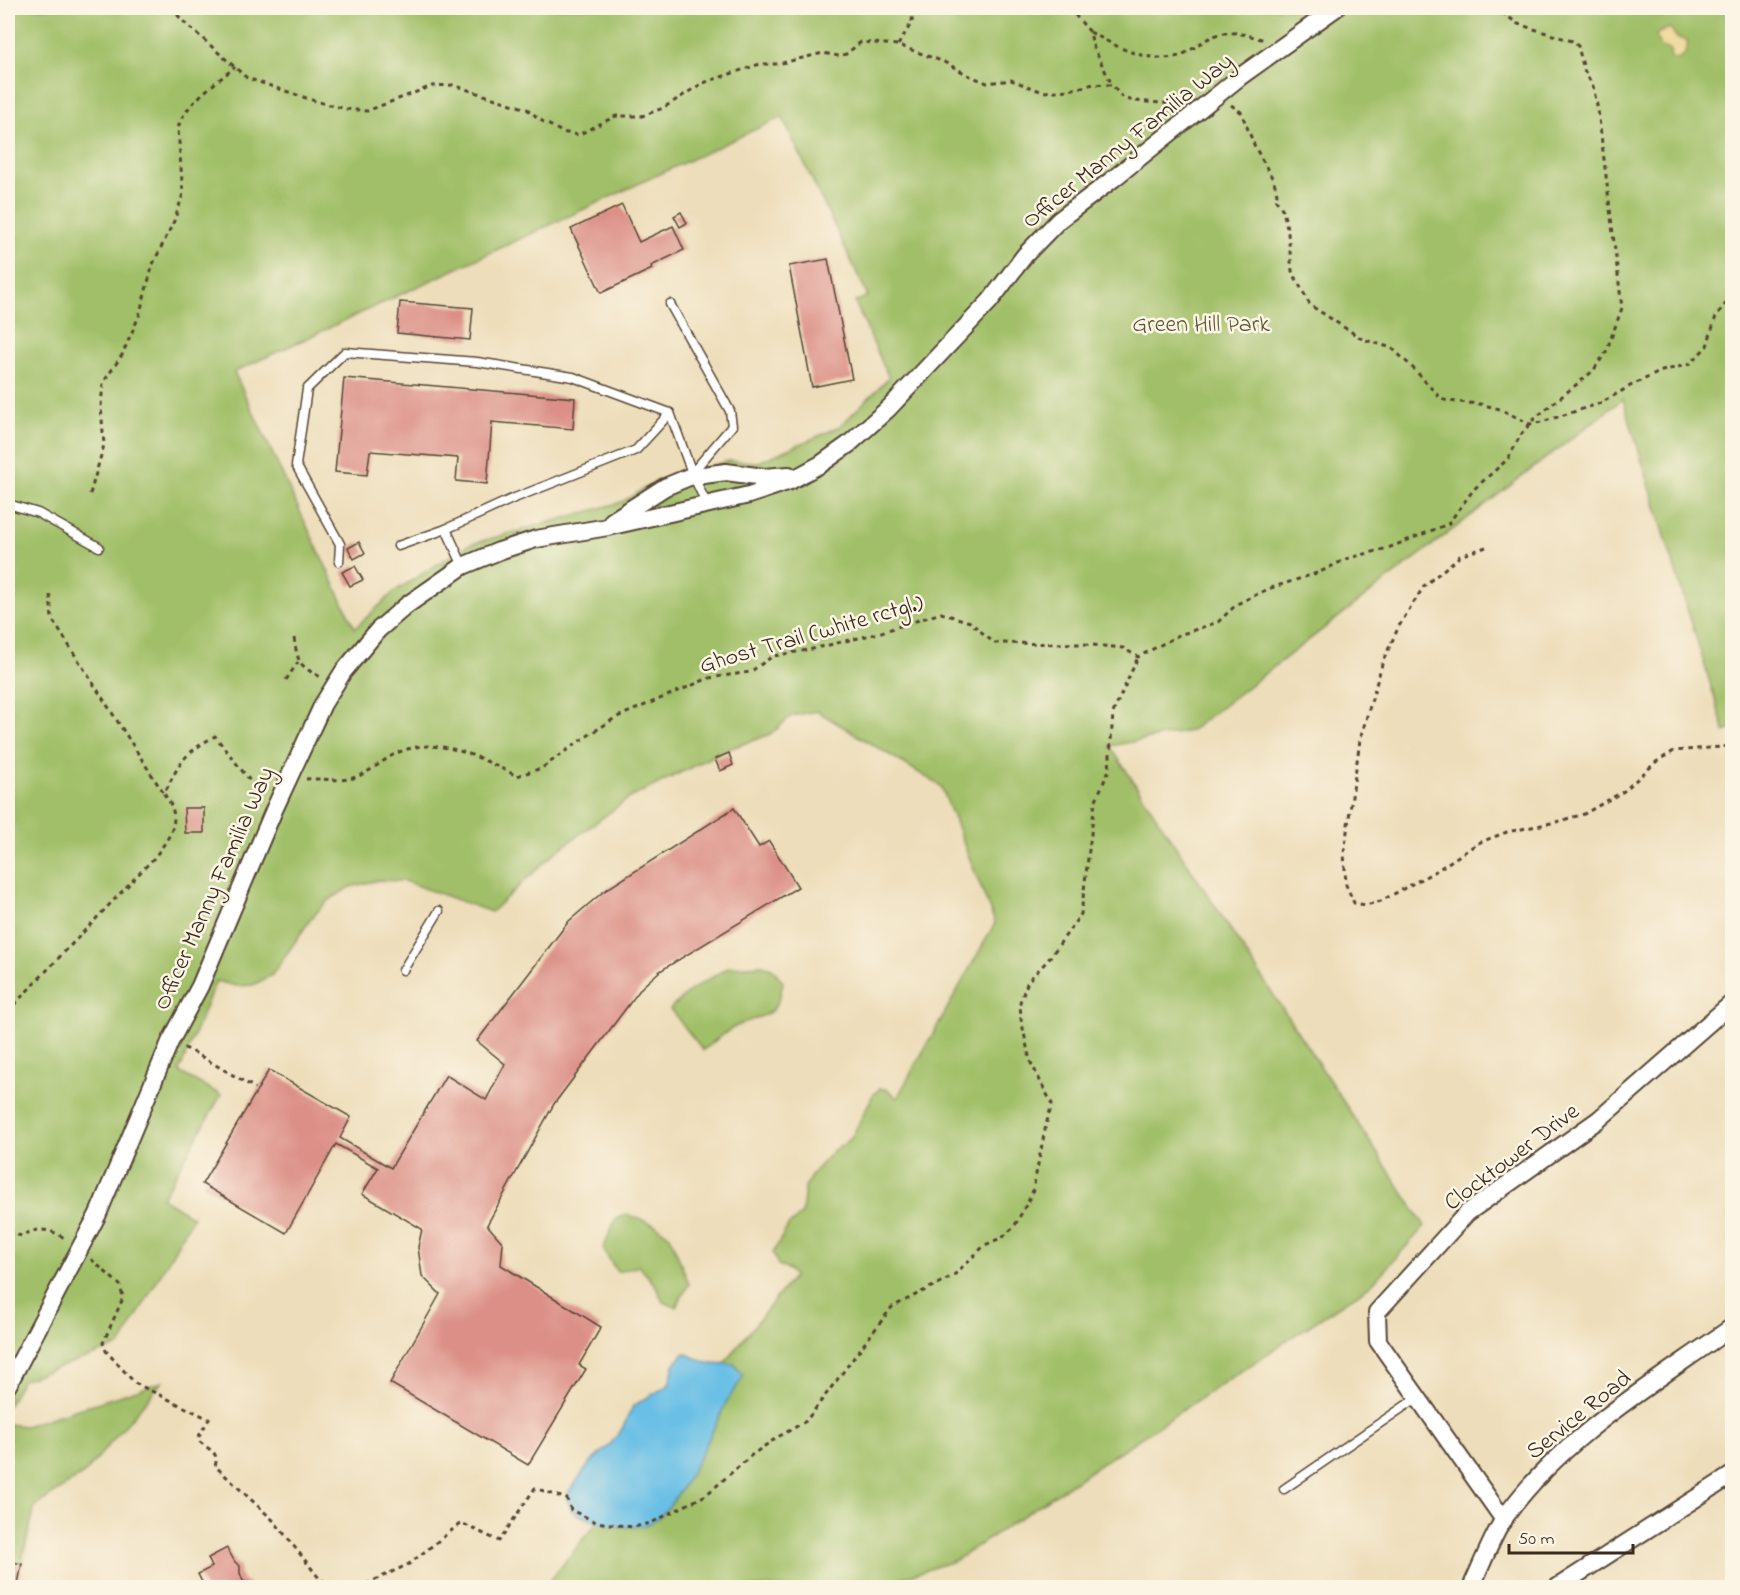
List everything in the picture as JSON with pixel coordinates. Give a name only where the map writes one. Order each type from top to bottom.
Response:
[{"type":"street","name":"Officer Manny Familia Way","points":[[8,1385],[98,1214],[170,1042],[200,986],[287,780],[334,685],[378,630],[407,605],[463,566],[499,551],[530,541],[707,505],[790,482],[806,472],[849,444],[889,408],[990,301],[1025,255],[1059,220],[1284,45],[1336,8]]},
{"type":"street","name":"Officer Manny Familia Way","points":[[583,531],[620,518],[665,487],[693,475],[726,472],[764,477],[806,472]]},
{"type":"street","name":"Clocktower Drive","points":[[1504,1520],[1378,1341],[1377,1312],[1467,1213],[1598,1120],[1732,1003]]},
{"type":"street","name":"Service Road","points":[[1473,1583],[1504,1520],[1534,1480],[1566,1449],[1732,1327]]},
{"type":"street","points":[[1556,1587],[1732,1475]]},
{"type":"lane","points":[[670,304],[730,411],[732,426],[693,475]]},
{"type":"lane","points":[[339,562],[340,544],[296,465],[307,389],[345,352],[477,363],[573,377],[670,413],[707,505]]},
{"type":"lane","points":[[398,546],[446,530],[512,500],[636,450],[670,413]]},
{"type":"lane","points":[[8,504],[38,513],[99,547]]},
{"type":"lane","points":[[446,530],[463,566]]},
{"type":"lane","points":[[403,970],[439,910]]},
{"type":"lane","points":[[1284,1490],[1418,1397]]},
{"type":"path","points":[[171,8],[248,78],[315,101],[367,111],[432,86],[453,85],[527,109],[562,132],[578,135],[616,116],[642,116],[663,108],[703,83],[760,64],[778,64],[823,53],[839,56],[846,54],[861,42],[898,45],[944,62],[987,83],[1011,80],[1043,92],[1069,90],[1094,84],[1112,85]]},
{"type":"path","points":[[898,45],[912,22],[913,8]]},
{"type":"path","points":[[1069,8],[1090,32],[1142,56],[1176,57],[1222,32],[1239,33],[1284,45]]},
{"type":"path","points":[[358,1587],[409,1564],[461,1523],[499,1540],[535,1488],[567,1499],[571,1510],[580,1516],[596,1522],[633,1527],[651,1522],[706,1495],[753,1454],[806,1421],[892,1307],[953,1276],[986,1245],[1003,1237],[1014,1227],[1032,1194],[1052,1104],[1030,1061],[1021,1019],[1020,1002],[1028,981],[1048,960],[1080,914],[1095,802],[1109,770],[1113,713],[1138,657],[1179,635],[1218,622],[1237,604],[1268,589],[1320,572],[1346,559],[1388,548],[1448,524],[1474,489],[1508,459],[1520,436],[1530,424],[1593,371],[1606,352],[1622,308],[1598,110],[1593,86],[1584,70],[1578,46],[1572,41],[1518,24],[1503,13],[1493,10],[1458,8]]},
{"type":"path","points":[[1090,32],[1093,46],[1112,85],[1122,98],[1134,102],[1146,100],[1183,105],[1227,104],[1241,112],[1255,147],[1274,181],[1277,194],[1275,199],[1283,210],[1288,233],[1292,272],[1311,305],[1362,339],[1392,348],[1441,399],[1500,409],[1530,424],[1601,403],[1662,371],[1690,364],[1707,346],[1716,316],[1732,296]]},
{"type":"path","points":[[90,494],[104,445],[101,406],[103,383],[122,355],[135,326],[153,264],[175,219],[183,194],[180,120],[196,100],[235,67]]},
{"type":"path","points":[[1486,547],[1460,555],[1424,586],[1399,626],[1383,661],[1360,740],[1344,853],[1346,885],[1354,903],[1366,905],[1381,901],[1436,871],[1478,843],[1507,832],[1584,814],[1624,791],[1656,762],[1674,751],[1732,746]]},
{"type":"path","points":[[8,1011],[154,858],[169,839],[175,823],[170,801],[52,619],[50,595]]},
{"type":"path","name":"Ghost Trail (white rctgl.)","points":[[164,794],[181,760],[196,747],[215,736],[251,782],[266,790],[287,780],[351,778],[376,767],[396,753],[422,745],[444,747],[480,758],[517,776],[542,768],[615,718],[709,678],[750,672],[773,656],[874,634],[941,613],[970,622],[994,643],[1093,645],[1123,648],[1138,657]]},
{"type":"path","points":[[294,638],[298,662],[334,685]]},
{"type":"path","points":[[286,680],[298,662]]},
{"type":"path","points":[[179,1047],[190,1050],[255,1088]]},
{"type":"path","points":[[8,1233],[22,1236],[33,1229],[44,1229],[58,1234],[97,1263],[120,1285],[123,1298],[103,1343],[106,1351],[135,1383],[209,1419],[198,1436],[203,1445],[216,1453],[215,1466],[274,1521],[320,1578],[330,1585],[342,1587]]},
{"type":"green space","name":"Green Hill Park","points":[[8,8],[1732,8],[1732,728],[1725,732],[1623,399],[1190,731],[1110,746],[1425,1226],[1371,1285],[956,1560],[875,1587],[545,1587],[794,1276],[789,1270],[778,1265],[773,1253],[788,1226],[802,1214],[805,1187],[812,1174],[834,1150],[852,1137],[873,1095],[880,1088],[888,1090],[897,1098],[995,923],[941,786],[817,711],[791,716],[771,734],[723,751],[628,799],[557,851],[491,912],[404,881],[379,880],[350,887],[326,902],[310,920],[272,975],[253,985],[237,986],[216,981],[179,1072],[221,1095],[162,1198],[193,1217],[120,1346],[22,1380],[8,1406]],"holes":[[[782,117],[868,296],[855,302],[889,378],[839,427],[759,462],[728,461],[655,482],[622,502],[468,545],[395,591],[355,628],[234,372]]]},
{"type":"green space","points":[[762,965],[772,968],[783,982],[781,994],[774,1008],[764,1015],[729,1030],[703,1050],[670,1009],[691,990],[729,967]]},
{"type":"green space","points":[[626,1214],[655,1225],[670,1236],[689,1284],[676,1307],[663,1302],[656,1286],[639,1266],[617,1272],[603,1249],[615,1220]]},
{"type":"green space","points":[[162,1382],[85,1473],[35,1506],[16,1587],[8,1587],[8,1424],[25,1426]]},
{"type":"sand","points":[[1670,28],[1677,38],[1687,40],[1686,52],[1678,60],[1671,58],[1670,50],[1660,46],[1656,36]]},
{"type":"water","points":[[684,1353],[707,1363],[734,1364],[743,1376],[672,1503],[650,1523],[631,1527],[599,1522],[571,1510],[567,1499],[569,1491],[591,1462],[609,1446],[622,1429],[633,1406],[669,1385],[674,1365]]},
{"type":"building","points":[[622,205],[639,242],[673,226],[684,250],[651,266],[652,269],[601,293],[571,229]]},
{"type":"building","points":[[681,212],[687,223],[680,227],[674,216]]},
{"type":"building","points":[[828,259],[852,379],[812,387],[789,266]]},
{"type":"building","points":[[400,302],[473,308],[470,340],[397,333]]},
{"type":"building","points":[[344,378],[575,398],[573,429],[492,422],[487,484],[456,481],[458,458],[370,451],[367,475],[335,472]]},
{"type":"building","points":[[359,542],[365,553],[354,559],[348,548]]},
{"type":"building","points":[[355,566],[363,580],[350,586],[342,572]]},
{"type":"building","points":[[729,753],[733,765],[720,771],[715,759]]},
{"type":"building","points":[[184,808],[204,808],[204,833],[185,833]]},
{"type":"building","points":[[734,808],[759,847],[769,841],[798,887],[660,971],[642,987],[554,1104],[487,1225],[503,1243],[501,1265],[601,1327],[579,1365],[586,1369],[528,1465],[390,1383],[440,1294],[422,1276],[418,1247],[422,1229],[362,1194],[378,1168],[336,1144],[286,1233],[202,1184],[269,1070],[351,1117],[340,1138],[391,1168],[446,1075],[486,1100],[505,1064],[477,1041],[569,921],[604,891]]},
{"type":"building","points":[[227,1548],[240,1566],[243,1581],[250,1584],[251,1588],[205,1588],[198,1574],[212,1567],[208,1558]]},
{"type":"building","points":[[8,1561],[22,1564],[17,1588],[8,1588]]}]
